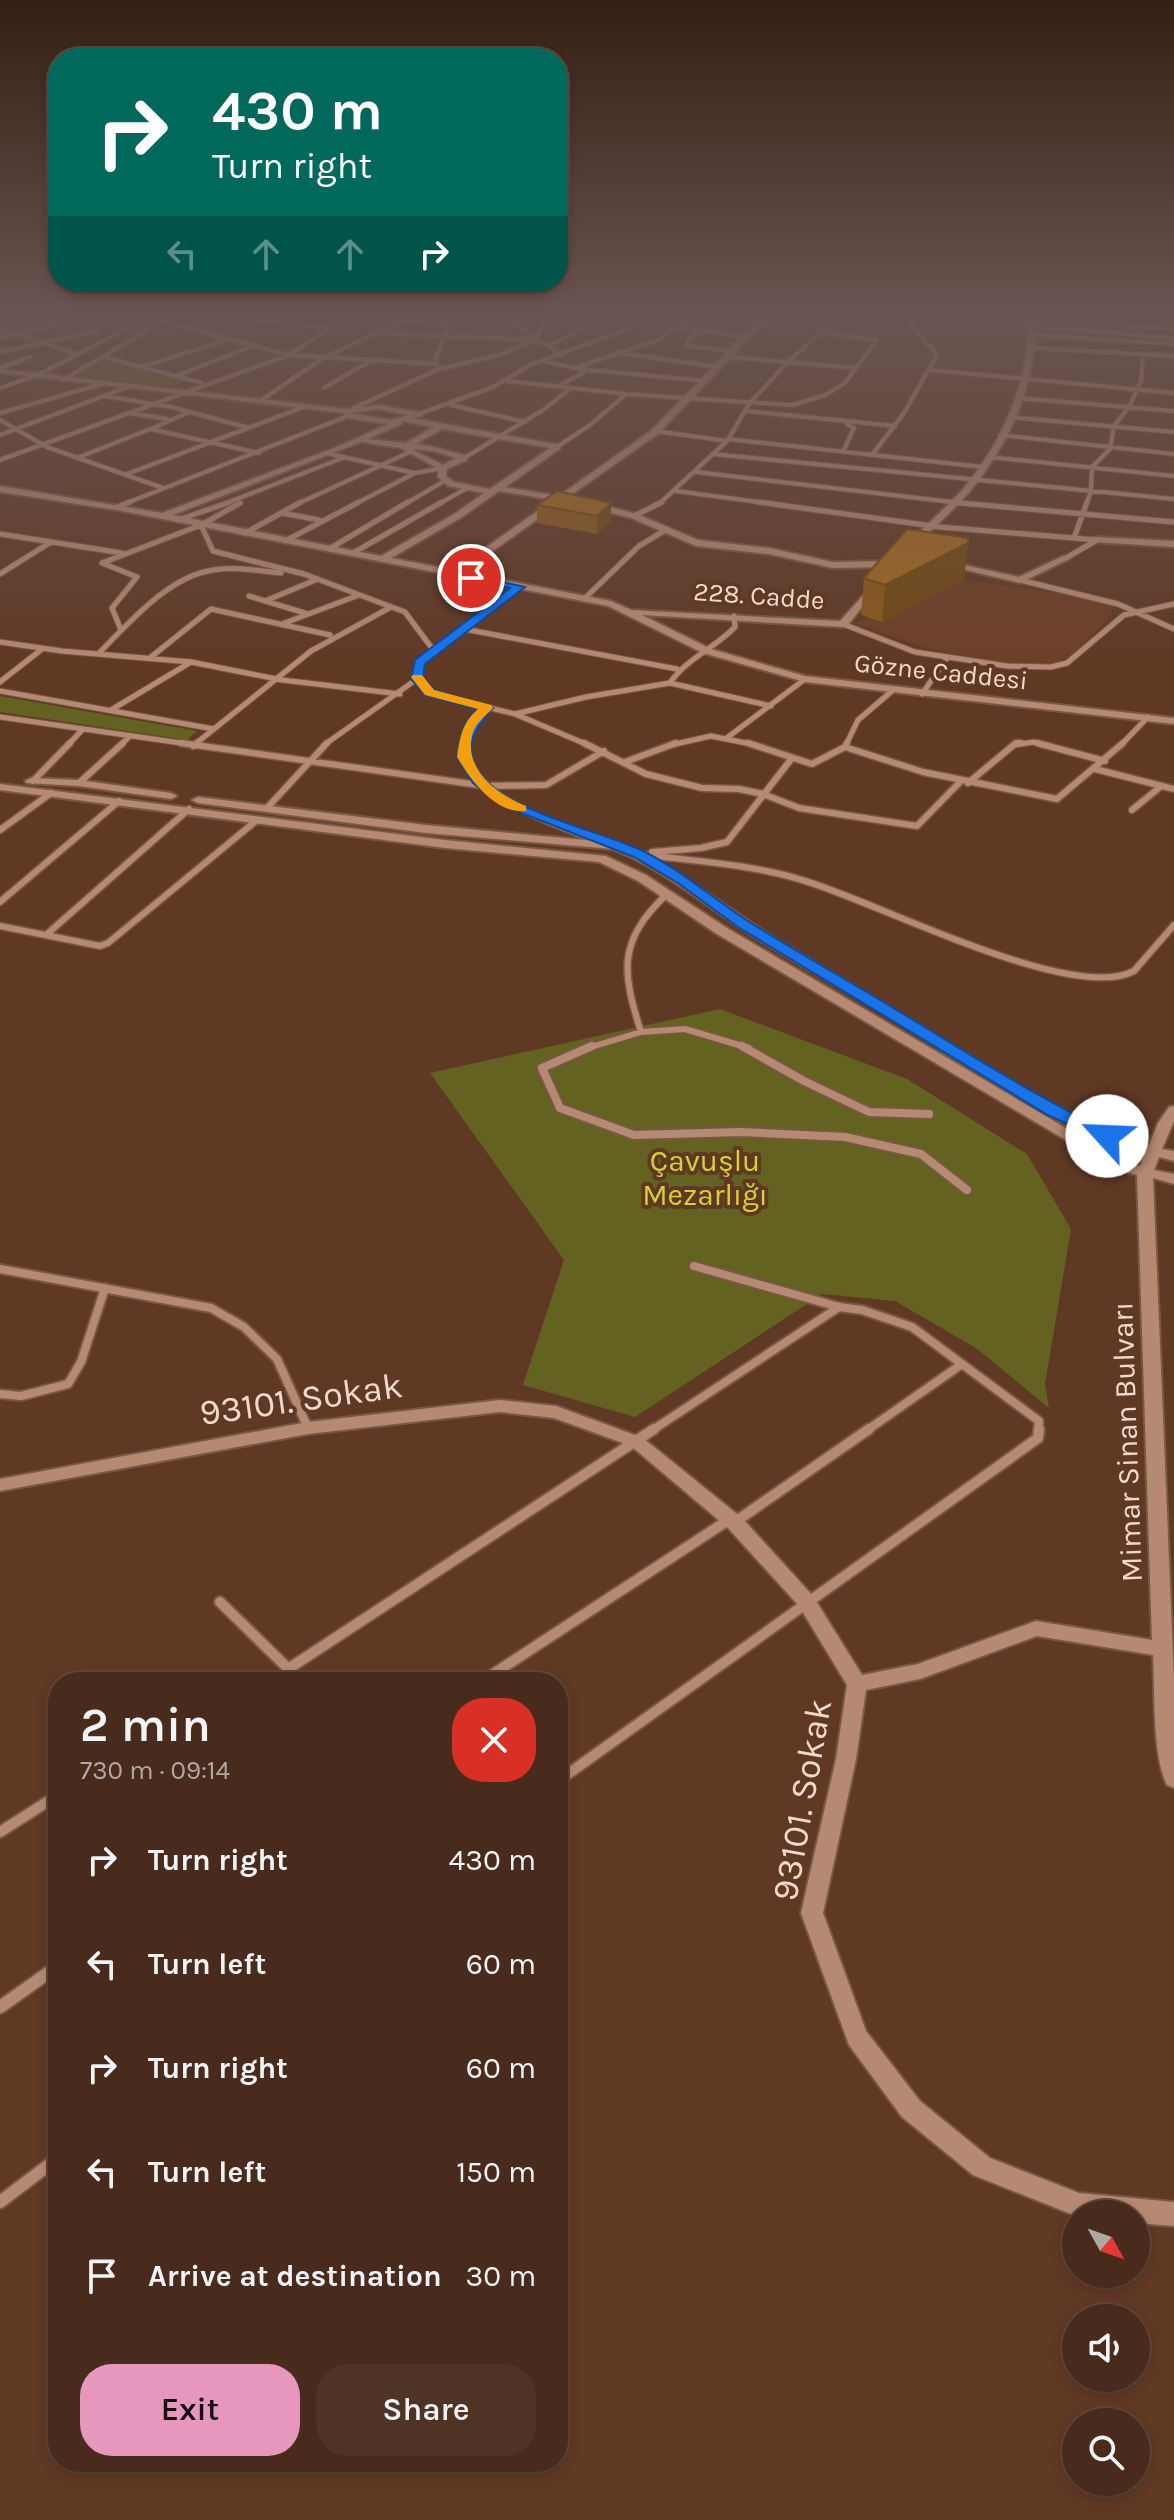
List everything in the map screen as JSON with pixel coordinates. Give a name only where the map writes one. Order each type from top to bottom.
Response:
[{"type":"street","points":[[21,430],[44,444],[77,458],[164,488]]},
{"type":"street","points":[[0,460],[82,430]]},
{"type":"street","points":[[77,458],[148,430]]},
{"type":"street","points":[[153,430],[259,453]]},
{"type":"street","points":[[127,474],[246,430]]},
{"type":"street","points":[[117,507],[259,453],[310,430]]},
{"type":"street","points":[[162,516],[384,430]]},
{"type":"street","points":[[245,533],[409,449],[435,430]]},
{"type":"street","points":[[455,430],[557,447]]},
{"type":"street","points":[[285,541],[415,473],[443,468],[464,458],[512,430]]},
{"type":"street","points":[[382,559],[459,515],[583,430]]},
{"type":"street","points":[[634,516],[656,507],[676,491],[734,430]]},
{"type":"street","points":[[843,452],[854,430]]},
{"type":"street","points":[[872,455],[892,430]]},
{"type":"street","name":"228. Cadde","points":[[632,612],[843,624],[892,564],[975,480],[1003,430]]},
{"type":"street","points":[[1074,538],[1091,492],[1092,467],[1110,449],[1113,430]]},
{"type":"street","points":[[1150,430],[1174,432]]},
{"type":"street","points":[[453,575],[655,431],[983,467]]},
{"type":"street","points":[[1000,435],[1174,454]]},
{"type":"street","points":[[360,440],[464,458]]},
{"type":"street","points":[[409,449],[443,468]]},
{"type":"street","points":[[326,453],[415,473]]},
{"type":"street","points":[[712,454],[1174,499]]},
{"type":"street","points":[[178,520],[257,493],[345,457]]},
{"type":"street","points":[[989,457],[1174,476]]},
{"type":"street","points":[[443,468],[442,477],[467,488],[611,508],[696,543],[769,551],[833,565],[892,564]]},
{"type":"street","points":[[696,472],[954,503],[1140,516],[1174,522]]},
{"type":"street","points":[[329,549],[446,480]]},
{"type":"street","points":[[353,553],[467,488]]},
{"type":"street","points":[[676,491],[930,526],[1174,544]]},
{"type":"street","points":[[3,492],[117,507],[584,599],[632,612]]},
{"type":"street","points":[[121,630],[112,608],[137,577],[102,563],[201,525],[257,493]]},
{"type":"street","points":[[281,513],[320,521]]},
{"type":"street","points":[[201,525],[213,551],[304,574],[405,612],[434,651]]},
{"type":"street","points":[[584,599],[639,546],[667,529]]},
{"type":"street","points":[[0,534],[123,553]]},
{"type":"street","points":[[1020,580],[1097,540]]},
{"type":"street","points":[[0,574],[51,542]]},
{"type":"street","points":[[901,555],[914,557]]},
{"type":"street","points":[[940,563],[1109,599],[1143,611],[1174,629]]},
{"type":"street","points":[[99,653],[121,630],[163,597],[207,571],[304,574]]},
{"type":"street","points":[[265,601],[318,579]]},
{"type":"street","points":[[267,808],[307,763],[333,740],[417,679],[419,663],[519,587]]},
{"type":"street","points":[[282,625],[359,594]]},
{"type":"street","points":[[249,596],[309,614]]},
{"type":"street","points":[[843,624],[915,652],[947,658],[1051,667],[1067,663],[1124,615],[1174,604]]},
{"type":"street","points":[[193,746],[273,678],[330,635],[391,607]]},
{"type":"street","points":[[151,657],[211,609],[330,635]]},
{"type":"street","name":"Gözne Caddesi","points":[[632,612],[707,651],[805,679],[1174,721]]},
{"type":"street","points":[[670,683],[677,669],[707,651],[735,627],[734,616]]},
{"type":"street","points":[[464,629],[677,669]]},
{"type":"street","points":[[0,642],[42,649],[191,662],[273,678],[400,694]]},
{"type":"street","points":[[0,682],[42,649]]},
{"type":"street","points":[[922,694],[947,658]]},
{"type":"street","points":[[110,711],[191,662]]},
{"type":"street","points":[[417,679],[429,693],[515,714],[604,751],[646,774],[688,784],[763,794],[799,808],[917,826],[965,782],[1016,743],[1034,742],[1105,761]]},
{"type":"street","points":[[728,737],[805,679]]},
{"type":"street","points":[[515,714],[586,697],[670,683],[771,706]]},
{"type":"street","points":[[0,691],[214,729]]},
{"type":"street","points":[[625,762],[694,737],[728,737],[812,764],[845,747],[858,720],[892,691]]},
{"type":"street","points":[[487,708],[473,720],[467,733],[463,757],[478,780],[509,804],[639,854],[800,879],[1005,956],[1061,973],[1109,977],[1134,973],[1174,925]]},
{"type":"street","points":[[0,717],[486,786],[546,785],[604,751]]},
{"type":"street","points":[[845,747],[892,766],[1057,799],[1105,761],[1148,717]]},
{"type":"street","points":[[33,781],[82,730]]},
{"type":"street","points":[[79,783],[129,737]]},
{"type":"street","points":[[639,854],[726,843],[739,833],[763,794],[792,758]]},
{"type":"street","points":[[1095,769],[1174,789]]},
{"type":"street","points":[[0,776],[79,783],[426,829],[614,846]]},
{"type":"street","points":[[0,787],[445,844],[602,859],[667,894],[722,931],[1106,1158],[1145,1173],[1174,1179]]},
{"type":"street","points":[[1132,810],[1160,787]]},
{"type":"street","points":[[0,830],[51,793]]},
{"type":"street","points":[[0,902],[119,801]]},
{"type":"street","points":[[46,935],[189,809]]},
{"type":"street","points":[[0,926],[100,946],[108,943],[257,820]]},
{"type":"street","points":[[639,854],[683,880],[743,924],[1052,1111],[1107,1136],[1174,1156]]},
{"type":"street","points":[[641,1032],[627,989],[628,949],[647,911],[667,894]]},
{"type":"street","points":[[929,1114],[869,1112],[804,1081],[752,1049],[685,1029],[641,1032],[604,1041],[542,1068],[560,1108],[634,1135],[741,1132],[845,1137],[921,1154],[967,1190]]},
{"type":"street","points":[[1145,1173],[1156,1153],[1165,1123],[1174,1110]]},
{"type":"street","name":"Mimar Sinan Bulvarı","points":[[1145,1173],[1162,1649],[1169,1755],[1174,1779]]},
{"type":"street","points":[[568,1774],[1038,1438],[1039,1421],[912,1327],[862,1310],[839,1307],[694,1266]]},
{"type":"street","points":[[0,1269],[211,1308],[244,1327],[277,1359],[308,1428]]},
{"type":"street","points":[[0,1394],[21,1396],[68,1384],[81,1362],[105,1288]]},
{"type":"street","points":[[288,1669],[839,1307]]},
{"type":"street","points":[[497,1672],[732,1521],[962,1364]]},
{"type":"street","name":"93101. Sokak","points":[[0,1485],[308,1428],[500,1406],[556,1412],[637,1442],[732,1521],[806,1601],[857,1684],[846,1759],[812,1913],[857,2037],[911,2109],[982,2167],[1079,2205],[1174,2214]]},
{"type":"street","points":[[220,1602],[291,1672]]},
{"type":"street","points":[[857,1684],[920,1671],[1036,1628],[1162,1649]]},
{"type":"street","points":[[0,1832],[48,1801]]},
{"type":"street","points":[[0,2007],[48,1973]]},
{"type":"street","points":[[0,2202],[48,2166]]},
{"type":"shaded area","points":[[963,580],[1099,598],[1113,605],[1110,617],[1072,655],[1046,667],[1001,663],[925,648],[854,623]]},
{"type":"green space","points":[[0,696],[197,731],[187,740],[0,712]]},
{"type":"green space","name":"Çavuşlu Mezarlığı","points":[[720,1009],[907,1079],[1027,1154],[1071,1229],[1045,1384],[1049,1408],[976,1348],[895,1301],[822,1294],[635,1417],[523,1385],[564,1260],[430,1073]]},
{"type":"building","points":[[557,491],[611,503],[597,516],[537,505]]},
{"type":"building","points":[[907,529],[968,538],[968,543],[885,585],[864,578]]},
{"type":"slow traffic","points":[[417,677],[429,693],[487,708],[473,720],[467,733],[463,757],[478,780],[509,804],[521,808]]},
{"type":"route","points":[[471,578],[519,587],[419,663],[417,679],[429,693],[487,708],[473,720],[467,733],[463,757],[478,780],[509,804],[639,854],[683,880],[743,924],[1052,1111],[1107,1136]]}]
